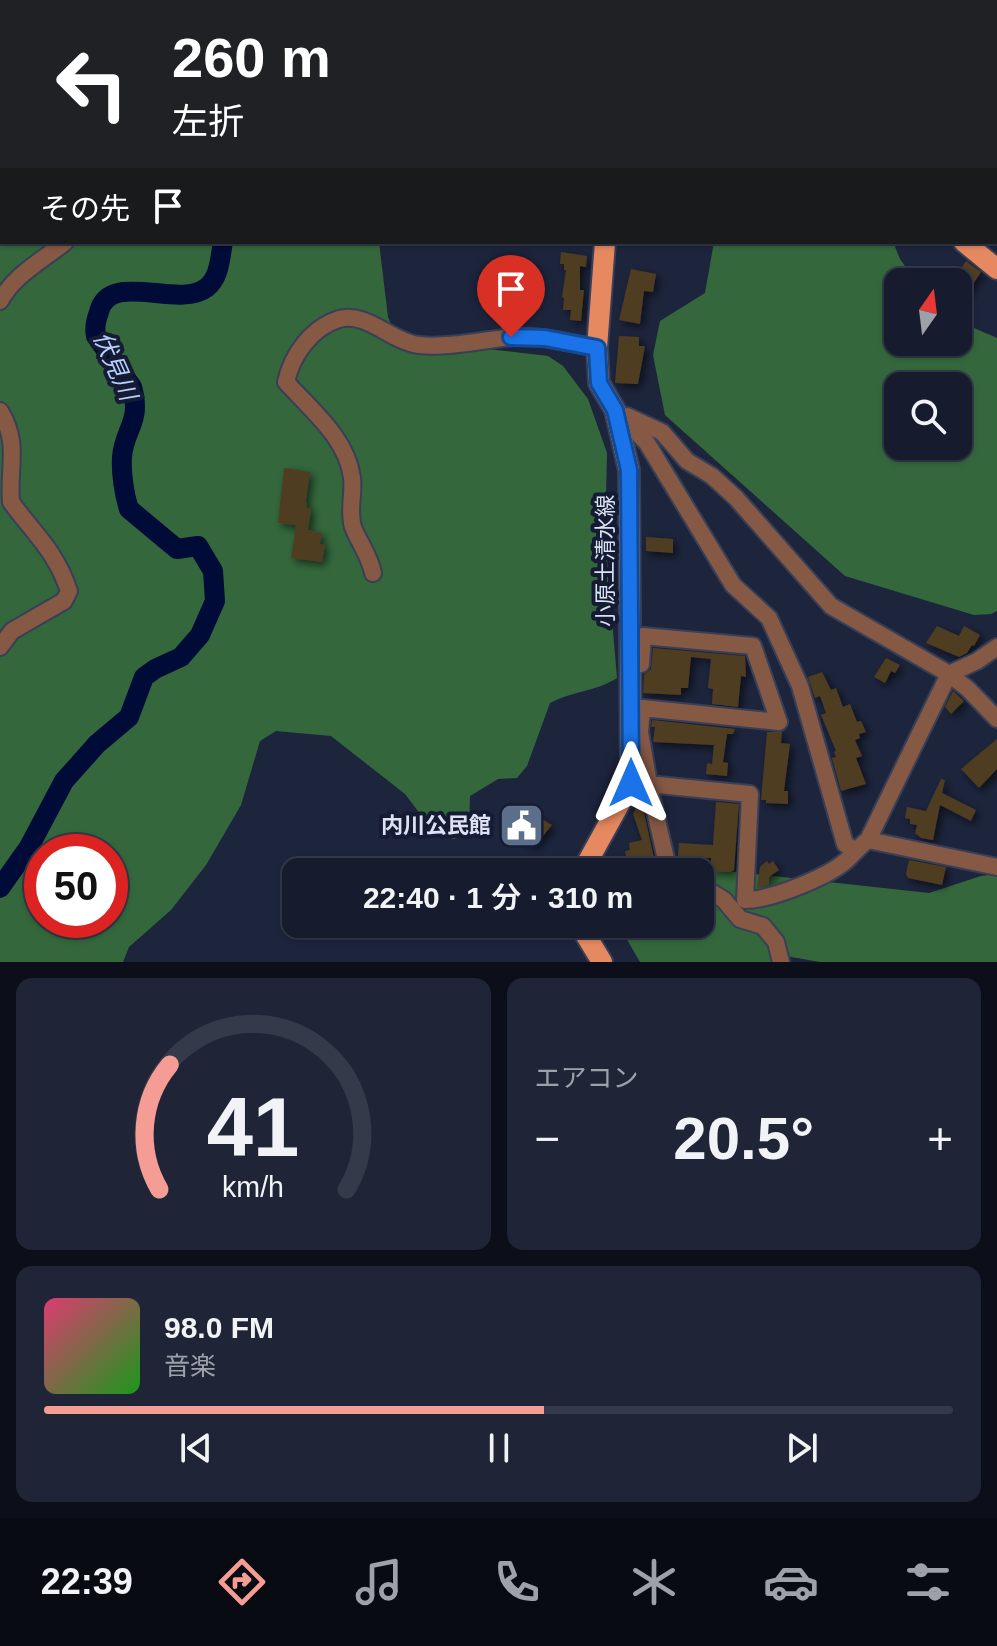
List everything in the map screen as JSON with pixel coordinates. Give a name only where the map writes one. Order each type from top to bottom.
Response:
[{"type":"main road","name":"小原土清水線","points":[[591,858],[638,785],[630,666],[629,470],[615,410],[599,383],[597,348],[605,244]]},
{"type":"main road","points":[[966,244],[997,269]]},
{"type":"main road","points":[[587,938],[602,962]]},
{"type":"street","points":[[0,301],[23,273],[62,244]]},
{"type":"street","points":[[373,573],[369,556],[354,529],[352,478],[342,444],[286,382],[290,363],[302,344],[337,319],[352,317],[418,345],[511,337],[545,338],[597,348]]},
{"type":"street","points":[[615,410],[662,432],[687,461],[712,476],[736,498],[831,606],[949,674],[997,719]]},
{"type":"street","points":[[615,410],[647,443],[733,585],[769,618],[800,686],[845,844],[997,867]]},
{"type":"street","points":[[0,411],[10,427],[13,449],[11,502],[45,541],[69,591],[64,601],[12,631],[0,647]]},
{"type":"street","points":[[630,666],[641,664],[643,636],[753,646],[779,722],[642,708],[640,732],[648,778],[638,785]]},
{"type":"street","points":[[638,785],[750,794],[745,900],[762,900],[814,879],[851,857],[861,845],[949,674],[997,647]]},
{"type":"street","points":[[638,785],[651,794],[666,858]]},
{"type":"street","points":[[714,894],[724,900],[740,919],[763,926],[776,942],[781,962]]},
{"type":"green space","points":[[0,244],[379,244],[388,317],[395,334],[548,356],[563,366],[588,399],[607,453],[605,538],[617,678],[550,703],[527,766],[517,778],[498,779],[470,796],[469,830],[454,839],[437,836],[405,794],[331,736],[276,731],[260,741],[241,805],[206,865],[171,910],[129,947],[123,962],[0,962]]},
{"type":"green space","points":[[714,244],[894,244],[906,268],[884,268],[884,356],[972,356],[972,327],[997,338],[997,611],[974,615],[845,576],[665,415],[653,355],[660,321],[705,293]]},
{"type":"green space","points":[[714,870],[929,893],[997,874],[997,962],[820,962],[780,955],[781,962],[640,962],[626,938],[714,938]]},
{"type":"building","points":[[561,252],[587,256],[586,267],[580,266],[580,290],[584,290],[581,321],[570,320],[571,310],[563,310],[566,270],[564,264],[560,264]]},
{"type":"building","points":[[966,261],[981,272],[972,286],[972,268],[961,268]]},
{"type":"building","points":[[631,269],[656,274],[653,292],[644,291],[640,324],[619,320]]},
{"type":"building","points":[[619,336],[639,337],[639,346],[645,346],[638,384],[615,383]]},
{"type":"building","points":[[284,468],[310,472],[306,500],[307,508],[311,509],[308,530],[322,533],[320,544],[325,545],[322,562],[291,558],[296,525],[278,523]]},
{"type":"building","points":[[646,537],[673,539],[673,553],[646,551]]},
{"type":"building","points":[[937,626],[959,636],[964,626],[980,635],[974,646],[959,657],[926,643]]},
{"type":"building","points":[[653,648],[745,656],[746,677],[741,676],[738,707],[712,704],[713,689],[708,688],[711,659],[691,657],[688,688],[681,688],[681,695],[643,693],[644,675],[651,669]]},
{"type":"building","points":[[886,658],[900,665],[895,673],[891,671],[885,683],[874,677]]},
{"type":"building","points":[[822,672],[831,690],[836,688],[843,707],[850,704],[857,722],[861,721],[866,732],[859,734],[860,738],[855,740],[862,756],[856,758],[866,784],[841,791],[832,758],[836,757],[836,751],[821,715],[826,713],[820,696],[815,698],[808,677]]},
{"type":"building","points":[[953,691],[964,701],[951,714],[945,707]]},
{"type":"building","points":[[652,720],[735,729],[733,734],[727,734],[723,762],[728,763],[727,776],[706,774],[707,763],[712,764],[714,745],[653,742],[655,727],[651,727]]},
{"type":"building","points":[[767,732],[782,732],[781,743],[790,744],[784,791],[788,791],[788,804],[761,800]]},
{"type":"building","points":[[997,739],[997,769],[979,788],[961,769]]},
{"type":"building","points":[[941,779],[945,780],[942,793],[976,810],[971,821],[940,805],[933,840],[921,838],[915,833],[917,825],[910,824],[910,819],[905,818],[907,807],[926,811]]},
{"type":"building","points":[[716,802],[739,804],[734,870],[714,871],[714,858],[678,856],[679,843],[713,845]]},
{"type":"building","points":[[642,803],[654,858],[627,858],[625,851],[630,850],[629,843],[642,840],[633,814],[638,804]]},
{"type":"building","points":[[519,805],[552,825],[534,847],[504,827]]},
{"type":"building","points":[[909,860],[946,867],[942,885],[908,878]]},
{"type":"building","points":[[767,861],[769,864],[773,861],[779,870],[769,877],[769,885],[757,888],[760,867]]},
{"type":"waterway","name":"伏見川","points":[[0,888],[29,847],[64,781],[97,744],[129,717],[144,677],[181,657],[200,635],[215,601],[213,571],[198,546],[177,549],[129,509],[123,483],[122,457],[134,417],[135,399],[132,387],[96,336],[95,330],[105,300],[116,293],[130,291],[179,295],[206,288],[217,273],[223,244]]},
{"type":"place","name":"内川公民館","points":[[522,825]]},
{"type":"route","points":[[511,337],[545,338],[597,348],[599,383],[615,410],[629,470],[631,783]]}]
